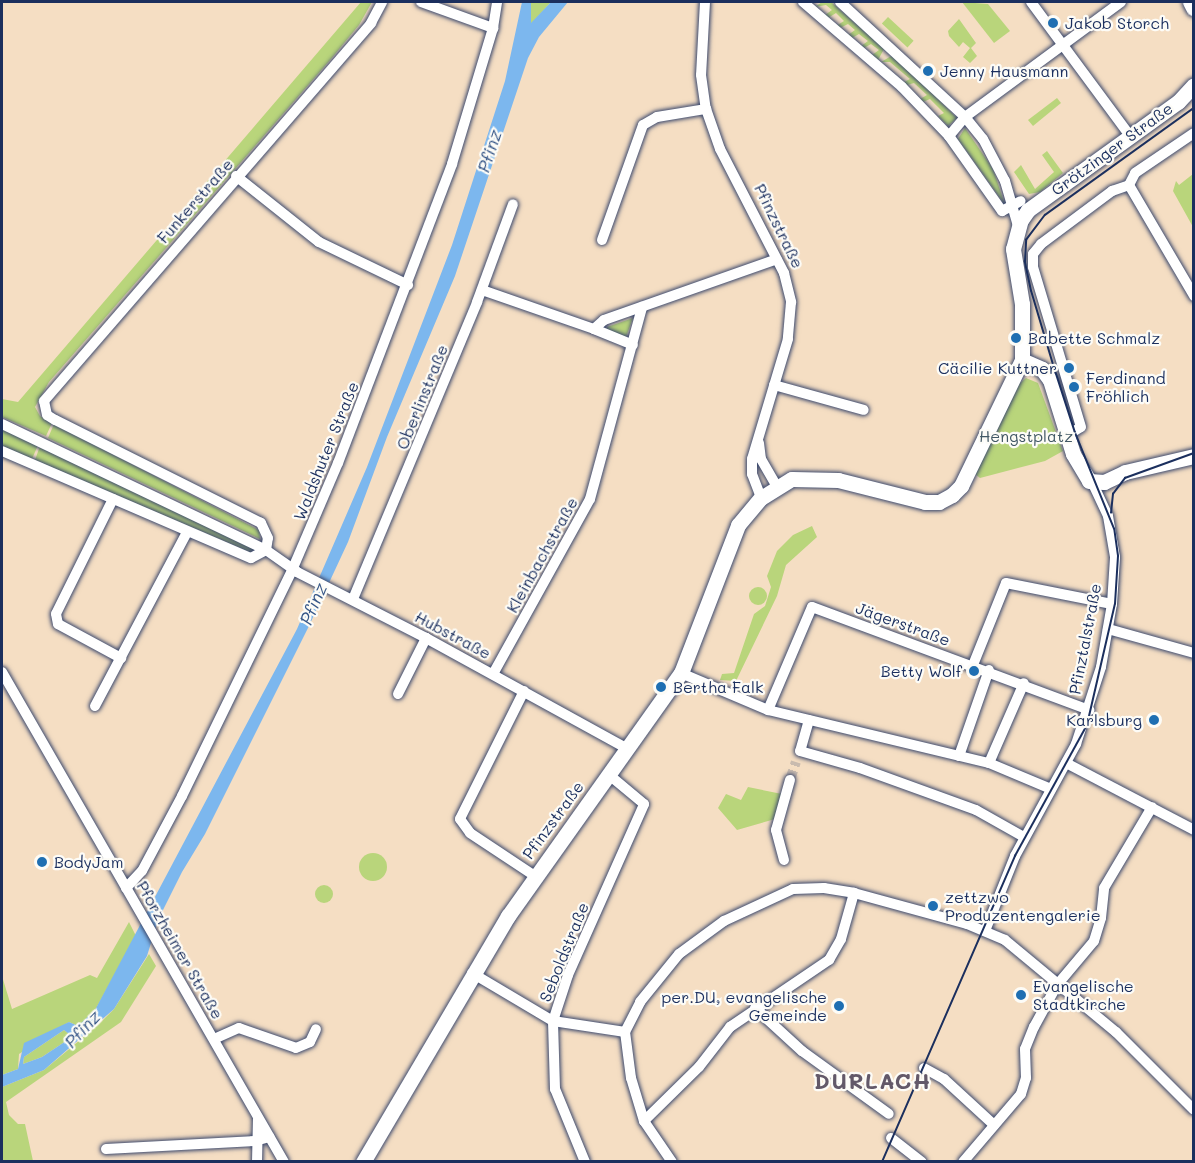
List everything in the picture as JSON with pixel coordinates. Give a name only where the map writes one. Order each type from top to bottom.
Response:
[{"type":"main road","points":[[1191,2],[1194,8]]},
{"type":"main road","name":"Grötzinger Straße","points":[[1025,206],[1178,102],[1194,85]]},
{"type":"main road","points":[[1178,102],[1194,96]]},
{"type":"main road","points":[[777,487],[792,479],[824,478],[916,501],[939,502],[952,495],[961,486],[1022,360],[1022,304],[1013,249],[1025,206]]},
{"type":"main road","name":"Pfinztalstraße","points":[[1022,360],[1042,369],[1050,380],[1066,436],[1085,477],[1093,484]]},
{"type":"main road","points":[[1093,484],[1194,456]]},
{"type":"main road","name":"Pfinzstraße","points":[[363,1161],[472,974],[535,876],[681,673],[738,525],[761,498],[777,487]]},
{"type":"street","name":"Funkerstraße","points":[[266,549],[268,538],[261,523],[55,420],[43,408],[49,394],[371,23],[382,2]]},
{"type":"street","points":[[422,2],[493,28]]},
{"type":"street","name":"Waldshuter Straße","points":[[126,888],[142,871],[182,796],[293,568],[408,285],[452,164],[493,28],[497,2]]},
{"type":"street","name":"Pfinzstraße","points":[[705,2],[700,57],[706,109],[720,149],[777,259],[791,302],[788,339],[760,434],[752,474],[761,498]]},
{"type":"street","points":[[803,2],[902,87],[949,136],[1002,211],[1025,206]]},
{"type":"street","points":[[840,2],[965,117],[983,139],[1005,181],[1025,206]]},
{"type":"street","points":[[1032,2],[1130,136]]},
{"type":"street","points":[[949,136],[965,117],[1121,2]]},
{"type":"street","points":[[602,240],[643,125],[657,117],[706,109]]},
{"type":"street","name":"Grötzinger Straße","points":[[1066,436],[1081,427],[1033,267],[1033,254],[1041,244],[1112,191],[1129,185],[1136,173],[1194,132]]},
{"type":"street","points":[[236,176],[319,242],[408,285]]},
{"type":"street","points":[[1005,181],[1018,226]]},
{"type":"street","points":[[1129,185],[1190,283],[1194,296]]},
{"type":"street","name":"Oberlinstraße","points":[[354,599],[482,290],[513,204]]},
{"type":"street","points":[[594,329],[604,320],[777,259]]},
{"type":"street","points":[[482,290],[633,345]]},
{"type":"street","name":"Kleinbachstraße","points":[[493,674],[590,499],[642,307]]},
{"type":"street","points":[[774,386],[864,410]]},
{"type":"street","name":"Hubstraße","points":[[2,424],[266,549],[310,579],[354,599],[626,748]]},
{"type":"street","name":"Pfinzstraße","points":[[760,434],[761,459],[777,487]]},
{"type":"street","points":[[2,452],[251,558],[266,549]]},
{"type":"street","name":"Pfinztalstraße","points":[[985,931],[1024,837],[1049,801],[1051,789],[1066,763],[1089,710],[1112,604],[1113,541],[1093,484]]},
{"type":"street","points":[[113,499],[56,614],[58,624],[121,658]]},
{"type":"street","points":[[95,706],[187,532]]},
{"type":"street","points":[[973,665],[1005,583],[1112,604]]},
{"type":"street","name":"Jägerstraße","points":[[768,710],[812,607],[989,670],[1089,710]]},
{"type":"street","points":[[1108,629],[1194,653]]},
{"type":"street","points":[[398,694],[426,638]]},
{"type":"street","points":[[959,756],[989,670]]},
{"type":"street","name":"Pforzheimer Straße","points":[[2,672],[284,1161]]},
{"type":"street","points":[[681,673],[768,710],[989,763],[1051,789]]},
{"type":"street","points":[[989,763],[1023,683]]},
{"type":"street","points":[[524,691],[460,819],[470,833],[535,876]]},
{"type":"street","points":[[808,720],[798,757],[860,768],[976,810],[1024,837]]},
{"type":"street","points":[[1066,763],[1194,830]]},
{"type":"street","name":"Seboldstraße","points":[[585,1161],[555,1089],[553,1021],[568,975],[644,804],[608,774]]},
{"type":"street","points":[[784,860],[776,831],[790,780]]},
{"type":"street","points":[[963,1161],[1021,1094],[1026,1078],[1025,1050],[1059,982],[1094,940],[1101,918],[1104,888],[1152,807]]},
{"type":"street","points":[[672,1161],[644,1122],[631,1078],[625,1032],[640,1002],[679,954],[724,921],[793,889],[824,888],[854,893],[985,931],[1014,945],[1059,982],[1194,1110]]},
{"type":"street","points":[[644,1122],[699,1067],[730,1027],[829,960],[842,939],[854,893]]},
{"type":"street","points":[[472,974],[553,1021],[625,1032]]},
{"type":"street","points":[[756,1008],[802,1051],[889,1114]]},
{"type":"street","points":[[214,1039],[239,1028],[296,1048],[310,1042],[316,1029]]},
{"type":"street","points":[[924,1068],[944,1079],[994,1125]]},
{"type":"street","points":[[257,1161],[255,1141],[258,1119]]},
{"type":"street","points":[[106,1149],[255,1141],[269,1137]]},
{"type":"street","points":[[891,1138],[922,1161]]},
{"type":"green space","points":[[361,2],[372,2],[359,25],[49,382],[35,407],[40,416],[52,423],[46,436],[2,417],[2,399],[18,402]]},
{"type":"green space","points":[[531,2],[551,2],[531,24],[530,22]]},
{"type":"green space","points":[[822,2],[831,2],[884,49],[878,60],[872,55],[879,50],[871,44],[864,48],[861,46],[868,41],[859,34],[852,38],[848,35],[855,30],[848,24],[840,28],[836,26],[844,21],[836,13],[828,18],[825,15],[832,10],[826,5],[815,7]]},
{"type":"green space","points":[[962,2],[988,4],[1010,31],[994,43]]},
{"type":"green space","points":[[888,17],[914,41],[907,47],[882,24]]},
{"type":"green space","points":[[959,19],[976,43],[971,48],[977,56],[970,63],[963,57],[970,48],[963,42],[959,47],[949,36],[948,31]]},
{"type":"green space","points":[[893,55],[957,118],[948,126],[938,116],[944,113],[930,99],[923,102],[920,99],[927,95],[914,83],[907,85],[904,82],[910,79],[890,62],[881,62]]},
{"type":"green space","points":[[1057,98],[1061,103],[1033,126],[1028,120]]},
{"type":"green space","points":[[965,128],[993,169],[1005,205],[958,139]]},
{"type":"green space","points":[[1047,151],[1063,173],[1040,192],[1029,194],[1014,172],[1021,165],[1035,189],[1054,172],[1042,155]]},
{"type":"green space","points":[[1193,174],[1193,227],[1173,191],[1176,181],[1179,185]]},
{"type":"green space","points":[[633,318],[626,337],[607,330],[607,327]]},
{"type":"green space","name":"Hengstplatz","points":[[1026,378],[1038,383],[1063,451],[1045,461],[980,478],[975,474],[1019,384]]},
{"type":"green space","points":[[54,424],[259,530],[260,539],[48,438]]},
{"type":"green space","points":[[2,429],[38,445],[32,459],[2,446]]},
{"type":"green space","points":[[40,446],[254,550],[250,552],[35,460]]},
{"type":"green space","points":[[812,526],[817,537],[786,565],[777,596],[736,681],[720,680],[722,674],[734,673],[754,614],[765,606],[771,587],[767,576],[777,551],[793,535]]},
{"type":"green space","points":[[758,587],[764,590],[767,596],[764,602],[758,605],[752,602],[749,596],[752,590]]},
{"type":"green space","points":[[748,787],[782,794],[775,819],[737,830],[718,808],[726,794],[741,800]]},
{"type":"green space","points":[[373,853],[383,857],[387,867],[383,877],[373,881],[363,877],[359,867],[363,857]]},
{"type":"green space","points":[[324,885],[330,888],[333,894],[330,900],[324,903],[318,900],[315,894],[318,888]]},
{"type":"green space","points":[[129,922],[136,936],[93,1014],[78,1026],[69,1022],[19,1054],[18,1069],[2,1075],[2,976],[12,1009],[90,975],[97,978]]},
{"type":"green space","points":[[149,954],[156,966],[121,1022],[6,1102],[9,1115],[18,1124],[25,1124],[33,1161],[2,1161],[2,1087],[44,1070],[98,1025],[114,1009]]},
{"type":"green space","points":[[64,1030],[69,1034],[66,1041],[42,1057],[23,1064],[24,1057]]},
{"type":"water","name":"Pfinz","points":[[522,2],[531,2],[531,23],[551,2],[568,2],[539,37],[528,58],[455,276],[387,437],[348,542],[308,628],[205,834],[182,872],[158,920],[147,956],[114,1009],[44,1070],[2,1087],[2,1075],[18,1069],[24,1043],[69,1022],[78,1026],[95,1010],[297,629],[367,467],[452,245],[505,81]],"holes":[[[64,1030],[69,1034],[66,1041],[42,1057],[23,1064],[24,1057]]]},
{"type":"tunnel","points":[[790,780],[796,762]]},
{"type":"tram line","points":[[882,1162],[1015,856],[1087,725],[1115,604],[1118,556],[1114,529],[1075,433],[1054,368],[1031,291],[1025,262],[1026,240],[1045,215],[1194,108]]},
{"type":"tram line","points":[[1111,513],[1113,494],[1125,478],[1194,453]]},
{"type":"place","name":"Jakob Storch","points":[[1053,23]]},
{"type":"place","name":"Jenny Hausmann","points":[[928,71]]},
{"type":"place","name":"Babette Schmalz","points":[[1016,338]]},
{"type":"place","name":"Cäcilie Kuttner","points":[[1069,368]]},
{"type":"place","name":"Ferdinand Fröhlich","points":[[1074,387]]},
{"type":"place","name":"Betty Wolf","points":[[974,671]]},
{"type":"place","name":"Bertha Falk","points":[[661,687]]},
{"type":"place","name":"Karlsburg","points":[[1154,720]]},
{"type":"place","name":"BodyJam","points":[[42,862]]},
{"type":"place","name":"zettzwo Produzentengalerie","points":[[933,906]]},
{"type":"place","name":"Evangelische Stadtkirche","points":[[1021,995]]},
{"type":"place","name":"per.DU, evangelische Gemeinde","points":[[839,1006]]},
{"type":"district","name":"DURLACH","points":[[873,1081]]}]
